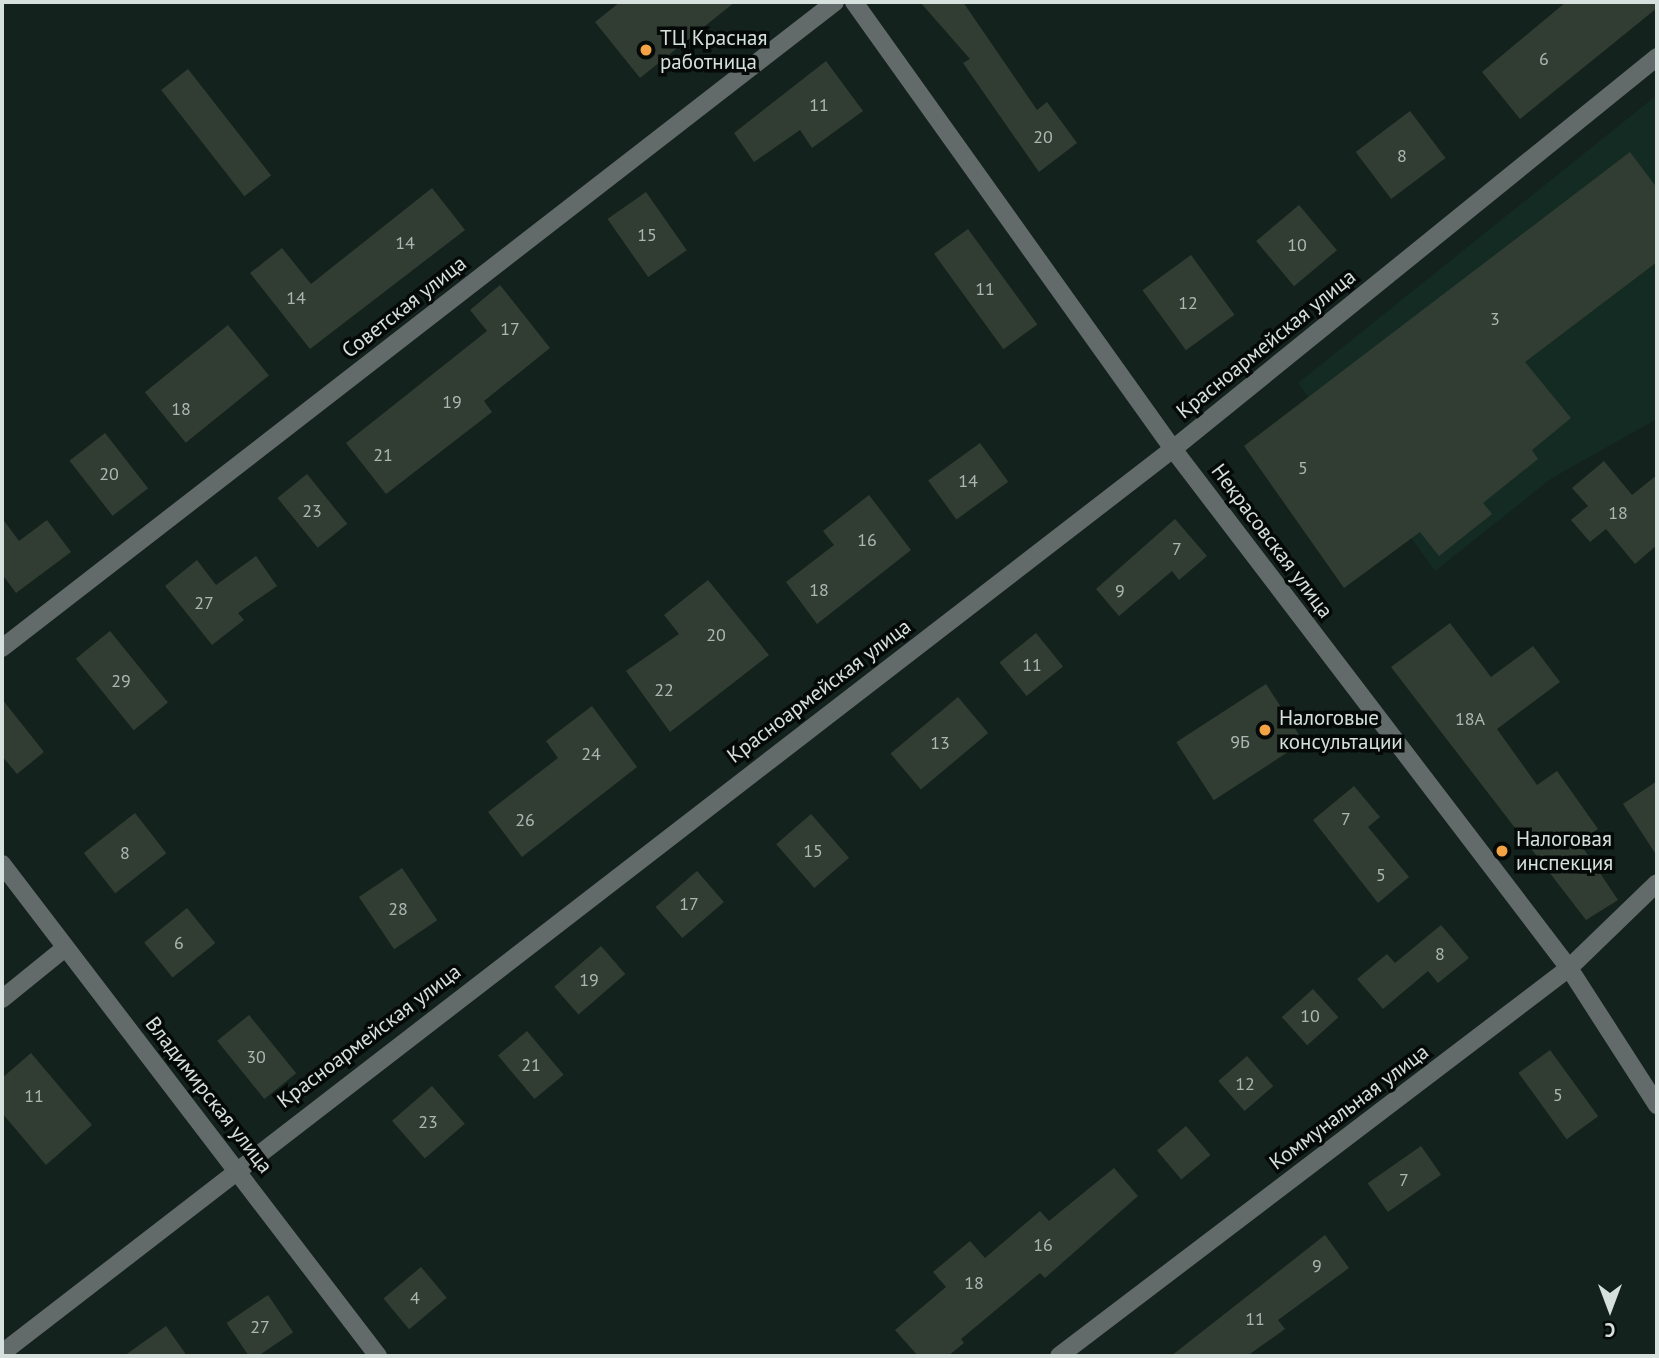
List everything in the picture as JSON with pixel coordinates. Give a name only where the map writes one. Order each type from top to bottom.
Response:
[{"type":"street","name":"Советская улица","points":[[2,648],[835,2]]},
{"type":"street","name":"Некрасовская улица","points":[[854,2],[1172,449],[1569,968],[1657,1105]]},
{"type":"street","name":"Красноармейская улица","points":[[2,1353],[236,1167],[1172,449],[1657,57]]},
{"type":"street","name":"Владимирская улица","points":[[2,864],[378,1356]]},
{"type":"street","name":"Коммунальная улица","points":[[1059,1356],[1569,968],[1657,883]]},
{"type":"street","points":[[2,999],[65,948]]},
{"type":"shaded area","points":[[1657,95],[1657,419],[1552,478],[1435,571],[1298,383]]},
{"type":"building","name":"ТЦ Красная работница","points":[[620,2],[735,2],[640,78],[595,22]]},
{"type":"building","points":[[920,2],[963,2],[1037,110],[1047,102],[1077,143],[1039,172],[963,63],[970,59]]},
{"type":"building","points":[[1566,2],[1657,2],[1657,8],[1520,119],[1482,72]]},
{"type":"building","points":[[826,61],[863,111],[812,148],[800,130],[754,162],[734,133]]},
{"type":"building","points":[[188,69],[271,175],[244,196],[161,90]]},
{"type":"building","points":[[1410,111],[1446,158],[1391,199],[1356,152]]},
{"type":"building","points":[[1630,152],[1657,188],[1657,262],[1525,362],[1571,418],[1532,450],[1538,459],[1483,503],[1492,514],[1439,556],[1420,532],[1344,588],[1244,446]]},
{"type":"building","points":[[432,188],[465,230],[310,349],[250,273],[282,248],[311,284]]},
{"type":"building","points":[[646,192],[687,250],[648,277],[607,219]]},
{"type":"building","points":[[1299,205],[1337,250],[1294,286],[1256,241]]},
{"type":"building","points":[[968,229],[1037,324],[1003,349],[934,254]]},
{"type":"building","points":[[1191,255],[1234,315],[1186,350],[1142,290]]},
{"type":"building","points":[[500,285],[550,348],[484,401],[492,412],[386,494],[346,443],[487,331],[470,310]]},
{"type":"building","points":[[228,325],[269,376],[186,443],[145,392]]},
{"type":"building","points":[[105,433],[148,488],[113,516],[70,461]]},
{"type":"building","points":[[980,443],[1008,482],[956,519],[928,481]]},
{"type":"building","points":[[1604,461],[1632,495],[1657,475],[1657,545],[1635,564],[1606,529],[1590,542],[1571,520],[1588,506],[1572,488]]},
{"type":"building","points":[[307,474],[347,524],[318,548],[277,498]]},
{"type":"building","points":[[869,495],[911,550],[817,624],[786,582],[834,545],[823,531]]},
{"type":"building","points":[[2,518],[19,541],[47,520],[71,552],[16,593],[2,574]]},
{"type":"building","points":[[1175,519],[1207,556],[1179,580],[1172,571],[1119,616],[1096,589]]},
{"type":"building","points":[[256,556],[277,586],[238,613],[244,620],[212,645],[165,586],[197,560],[216,585]]},
{"type":"building","points":[[708,580],[769,655],[670,732],[626,671],[679,634],[664,615]]},
{"type":"building","points":[[1450,623],[1491,677],[1533,646],[1560,682],[1497,729],[1537,785],[1557,771],[1598,829],[1579,842],[1618,900],[1586,920],[1391,667]]},
{"type":"building","points":[[110,631],[168,702],[134,730],[76,659]]},
{"type":"building","points":[[1036,633],[1063,666],[1027,696],[999,663]]},
{"type":"building","points":[[1266,684],[1304,742],[1214,800],[1176,742]]},
{"type":"building","points":[[958,697],[988,733],[921,790],[891,754]]},
{"type":"building","points":[[2,699],[44,752],[17,774],[2,756]]},
{"type":"building","points":[[592,706],[637,767],[522,857],[488,812],[558,758],[546,741]]},
{"type":"building","points":[[1657,781],[1657,856],[1623,804]]},
{"type":"building","points":[[1354,786],[1380,817],[1368,827],[1409,877],[1378,903],[1313,820]]},
{"type":"building","points":[[135,813],[166,853],[115,893],[84,853]]},
{"type":"building","points":[[811,814],[849,858],[814,888],[776,844]]},
{"type":"building","points":[[402,868],[437,920],[394,949],[359,897]]},
{"type":"building","points":[[697,871],[724,902],[682,938],[655,907]]},
{"type":"building","points":[[187,908],[215,943],[173,978],[144,943]]},
{"type":"building","points":[[1441,925],[1469,958],[1438,983],[1428,971],[1383,1009],[1357,979],[1387,954],[1395,963]]},
{"type":"building","points":[[601,946],[625,974],[578,1015],[554,987]]},
{"type":"building","points":[[1313,989],[1338,1017],[1307,1045],[1282,1017]]},
{"type":"building","points":[[249,1015],[296,1073],[264,1099],[217,1041]]},
{"type":"building","points":[[527,1031],[564,1075],[535,1099],[498,1055]]},
{"type":"building","points":[[1550,1050],[1598,1116],[1567,1139],[1518,1073]]},
{"type":"building","points":[[31,1053],[92,1125],[46,1165],[2,1113],[2,1078]]},
{"type":"building","points":[[1247,1056],[1273,1086],[1245,1111],[1218,1081]]},
{"type":"building","points":[[432,1086],[465,1124],[425,1159],[392,1121]]},
{"type":"building","points":[[1186,1126],[1210,1155],[1181,1180],[1157,1150]]},
{"type":"building","points":[[1421,1146],[1441,1175],[1388,1212],[1368,1183]]},
{"type":"building","points":[[1114,1168],[1138,1196],[1045,1278],[1040,1273],[961,1339],[964,1343],[948,1356],[918,1356],[895,1330],[946,1287],[933,1272],[970,1241],[985,1258],[1040,1211],[1049,1221]]},
{"type":"building","points":[[1325,1235],[1349,1268],[1278,1320],[1285,1329],[1247,1356],[1171,1356]]},
{"type":"building","points":[[421,1267],[447,1298],[409,1329],[383,1298]]},
{"type":"building","points":[[268,1295],[293,1332],[258,1356],[249,1356],[227,1323]]},
{"type":"building","points":[[166,1326],[187,1356],[124,1356]]},
{"type":"place","name":"ТЦ Красная работница","points":[[646,50]]},
{"type":"place","name":"Налоговые консультации","points":[[1265,730]]},
{"type":"place","name":"Налоговая инспекция","points":[[1502,851]]}]
